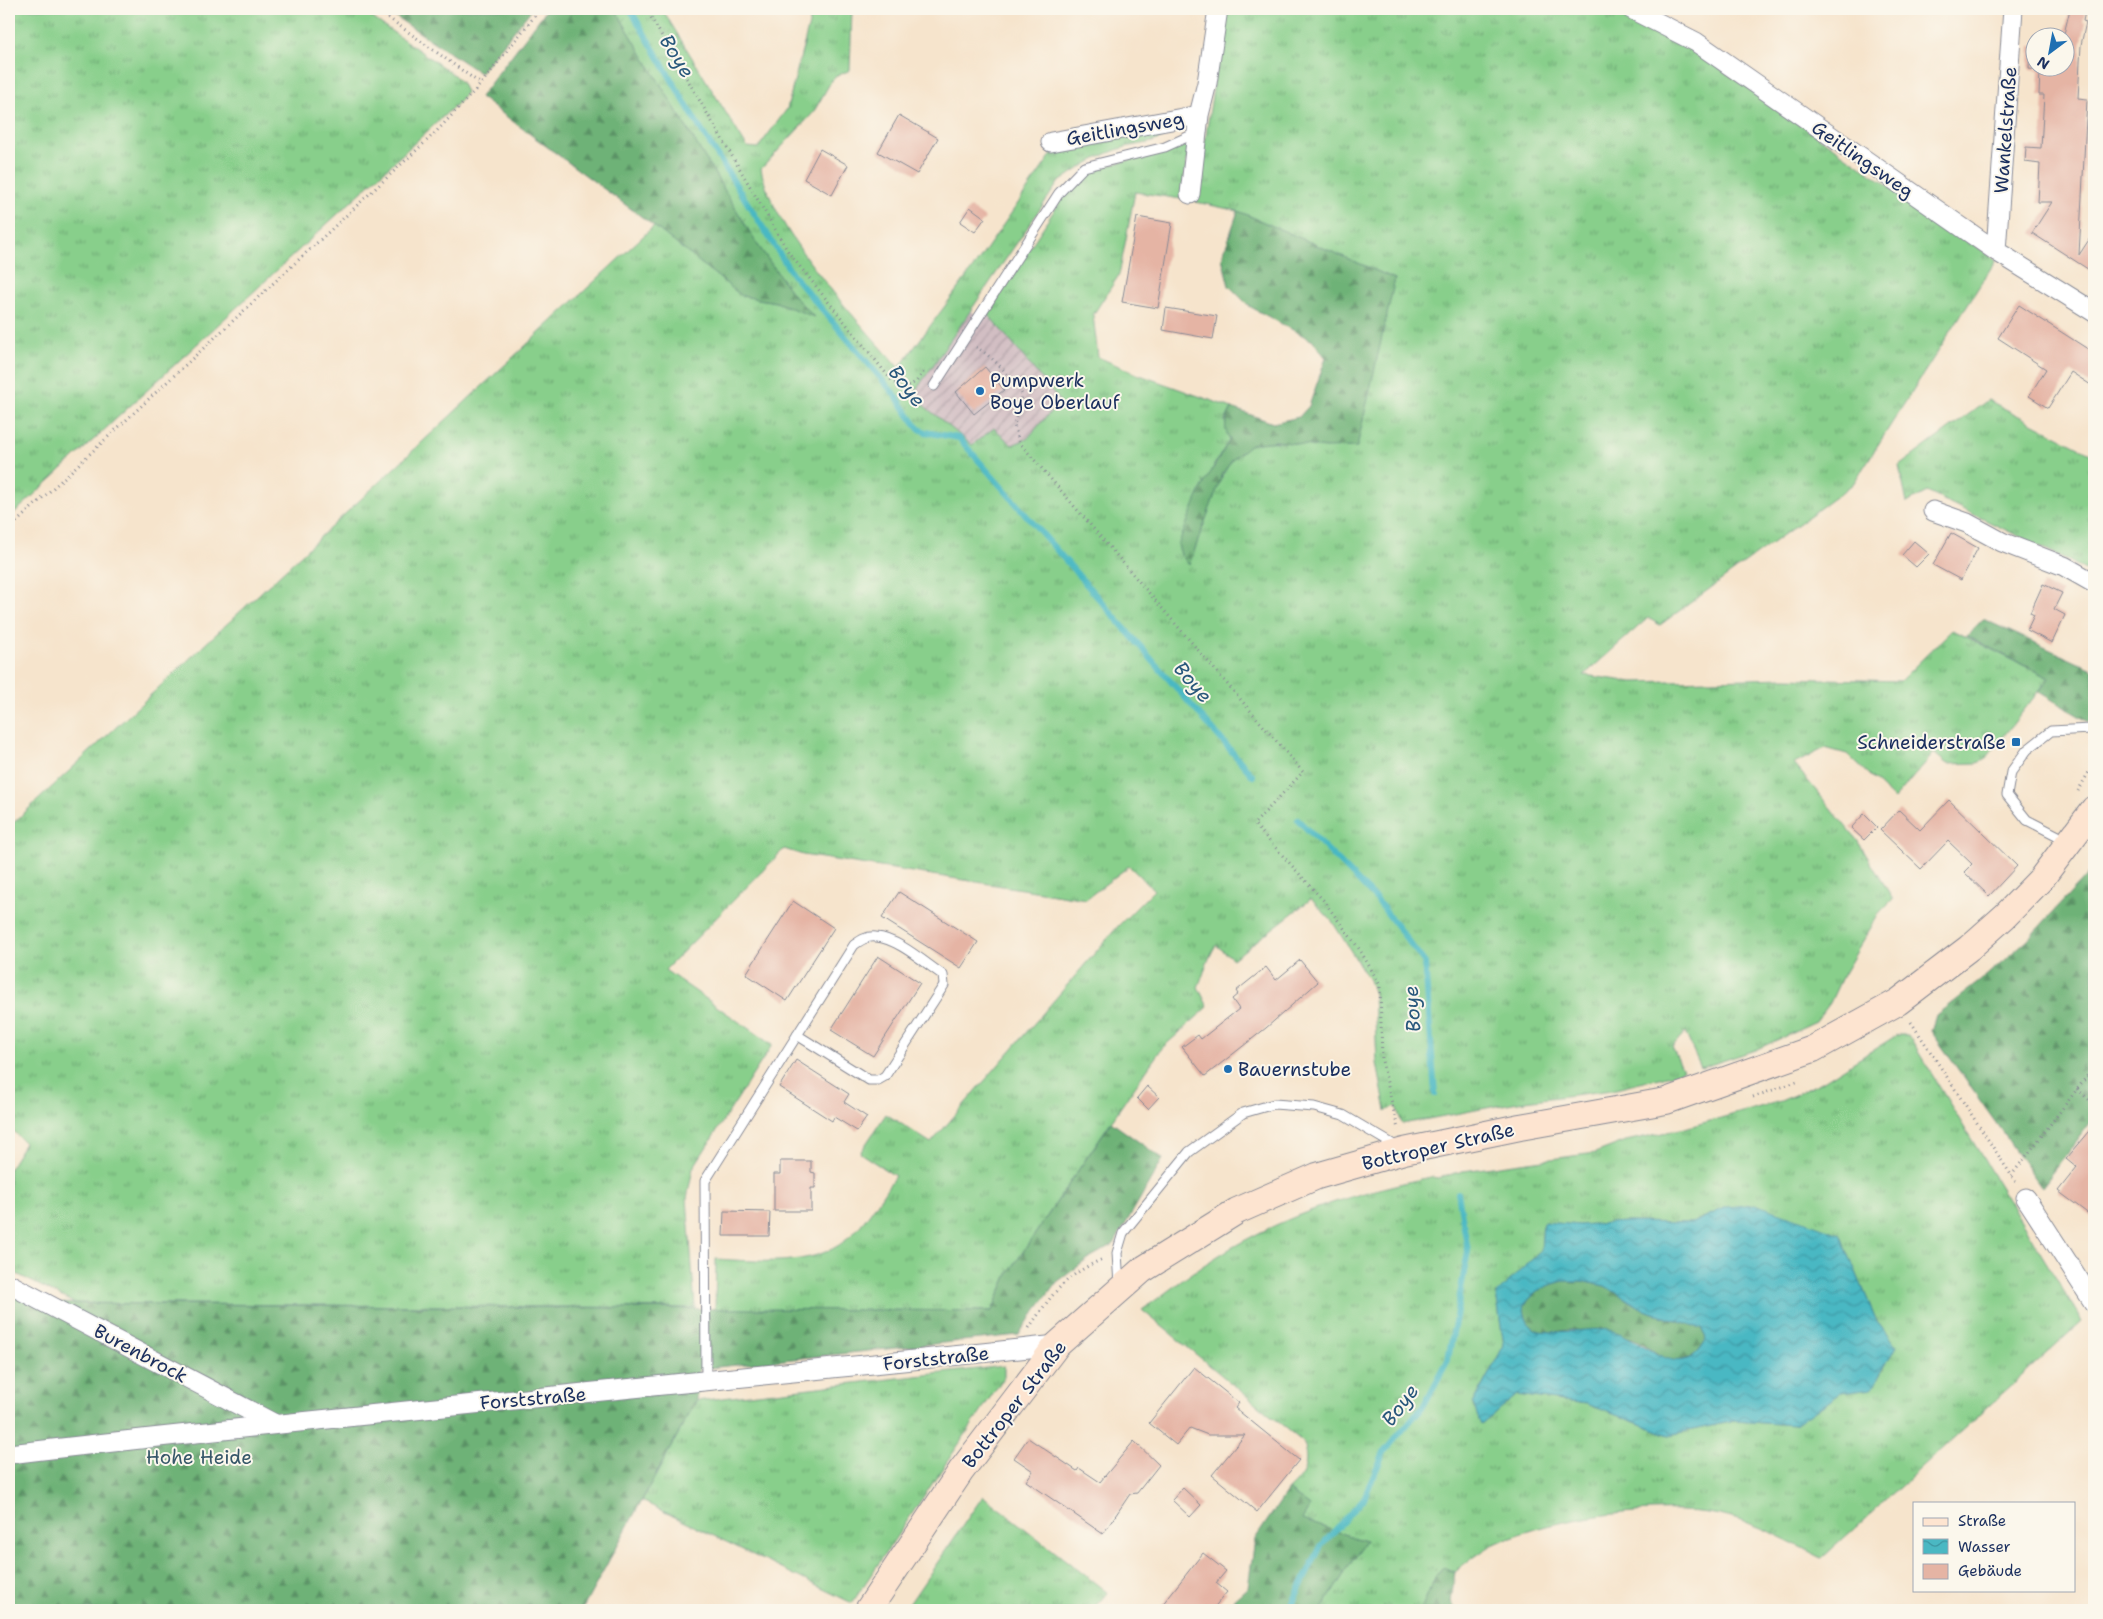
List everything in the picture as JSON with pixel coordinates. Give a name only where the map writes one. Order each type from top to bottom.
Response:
[{"type":"main road","name":"Bottroper Straße","points":[[868,1610],[961,1472],[1057,1345],[1142,1270],[1237,1211],[1401,1136],[1520,1127],[1666,1101],[1813,1049],[1905,1012],[2041,879],[2070,843],[2086,801]]},
{"type":"street","name":"Geitlingsweg","points":[[1190,194],[1198,124],[1207,83],[1218,9]]},
{"type":"street","name":"Geitlingsweg","points":[[1631,9],[1696,42],[1996,251],[2094,312]]},
{"type":"street","name":"Wankelstraße","points":[[1996,251],[2013,9]]},
{"type":"street","name":"Geitlingsweg","points":[[1051,142],[1198,124]]},
{"type":"street","points":[[1933,511],[1967,524],[2002,542],[2064,566],[2094,583]]},
{"type":"street","points":[[2026,1198],[2094,1303]]},
{"type":"street","name":"Burenbrock","points":[[9,1284],[273,1423]]},
{"type":"street","name":"Forststraße","points":[[9,1454],[273,1423],[706,1382],[1057,1345]]},
{"type":"lane","points":[[934,386],[1059,193],[1084,167],[1165,147],[1198,124]]},
{"type":"lane","points":[[2070,843],[2027,820],[2007,795],[2011,772],[2027,750],[2051,732],[2091,729],[2094,731]]},
{"type":"lane","points":[[706,1382],[706,1181],[797,1035],[854,945],[865,938],[875,937],[890,940],[943,975],[944,985],[885,1076],[878,1080],[869,1080],[797,1035]]},
{"type":"lane","points":[[1119,1291],[1117,1253],[1123,1233],[1189,1152],[1243,1113],[1274,1104],[1314,1107],[1343,1115],[1377,1136],[1401,1136]]},
{"type":"path","points":[[376,9],[481,84]]},
{"type":"path","points":[[9,529],[435,133],[481,84],[540,9]]},
{"type":"path","points":[[646,9],[789,254],[893,382],[906,387],[916,382],[927,367]]},
{"type":"path","points":[[964,340],[988,354],[1017,385],[1022,394],[1014,425],[1019,442],[1302,772],[1254,824],[1323,900],[1360,950],[1380,984],[1382,1061],[1401,1136],[1377,1136]]},
{"type":"path","points":[[2086,801],[2094,764]]},
{"type":"path","points":[[1903,1027],[1905,1012]]},
{"type":"path","points":[[1905,1012],[2011,1176],[2094,1067]]},
{"type":"path","points":[[1747,1099],[1800,1080]]},
{"type":"path","points":[[2076,1089],[2094,1104]]},
{"type":"path","points":[[1014,1350],[1051,1297],[1072,1275],[1117,1253]]},
{"type":"shaded area","points":[[970,310],[982,320],[987,313],[1060,401],[1027,439],[1012,445],[972,445],[912,397]]},
{"type":"green space","points":[[9,9],[360,9],[454,75],[461,82],[466,92],[461,100],[9,518]]},
{"type":"green space","points":[[384,9],[532,9],[480,73]]},
{"type":"green space","points":[[547,9],[615,9],[757,244],[794,296],[814,317],[776,302],[742,296],[654,226],[480,97]]},
{"type":"green space","points":[[615,9],[662,9],[747,147],[758,148],[787,109],[813,9],[852,9],[850,70],[833,78],[813,113],[761,169],[769,194],[799,247],[840,300],[899,368],[979,260],[1056,148],[1170,129],[1162,138],[1116,150],[1099,158],[1058,183],[912,396],[972,445],[994,428],[1012,445],[1027,439],[1060,401],[987,313],[1061,200],[1076,183],[1095,169],[1189,145],[1181,199],[1135,192],[1119,275],[1093,315],[1098,357],[1137,374],[1232,408],[1225,421],[1230,439],[1214,465],[1189,564],[1221,478],[1230,462],[1241,450],[1261,442],[1289,443],[1326,448],[1395,279],[1238,211],[1196,202],[1225,9],[1610,9],[1638,21],[1666,35],[1718,67],[1996,260],[1853,484],[1660,625],[1648,618],[1584,675],[1633,682],[1786,678],[1900,681],[1952,630],[2049,678],[1985,760],[1977,763],[1947,764],[1934,753],[1894,799],[1847,754],[1825,748],[1794,764],[1857,840],[1893,899],[1880,912],[1843,975],[1830,1003],[1816,1022],[1755,1050],[1701,1068],[1685,1032],[1672,1047],[1683,1070],[1675,1074],[1612,1090],[1518,1102],[1402,1124],[1396,1106],[1386,1111],[1377,1063],[1374,995],[1369,980],[1332,921],[1311,899],[1233,959],[1216,945],[1210,955],[1198,987],[1208,1007],[1162,1048],[1008,1274],[992,1311],[715,1309],[716,1259],[783,1261],[800,1259],[832,1249],[846,1240],[860,1226],[895,1176],[860,1153],[886,1114],[931,1143],[1119,925],[1154,890],[1129,866],[1086,899],[803,855],[784,849],[665,970],[772,1045],[693,1168],[687,1198],[695,1308],[74,1303],[9,1270],[9,1169],[25,1143],[9,1127],[9,827],[654,226],[742,296],[776,302],[813,316],[794,296],[757,244]]},
{"type":"green space","points":[[1238,211],[1395,279],[1357,447],[1326,448],[1276,441],[1251,444],[1233,459],[1223,473],[1189,565],[1181,555],[1178,545],[1200,491],[1230,439],[1226,431],[1226,424],[1232,408],[1273,423],[1299,417],[1309,406],[1326,358],[1313,341],[1249,306],[1229,286],[1222,258]]},
{"type":"green space","points":[[1988,400],[2094,455],[2094,575],[2066,559],[1927,492],[1907,503],[1899,466]]},
{"type":"green space","points":[[1983,619],[2094,670],[2094,725],[2039,692],[2049,678],[1967,636]]},
{"type":"green space","points":[[2094,868],[2094,1118],[2041,1187],[1931,1031],[1936,1015],[1980,981],[2027,940]]},
{"type":"green space","points":[[1897,1035],[1908,1035],[2082,1321],[1822,1558],[1760,1528],[1720,1515],[1667,1511],[1608,1515],[1578,1519],[1523,1533],[1488,1548],[1455,1572],[1442,1568],[1436,1575],[1421,1610],[1321,1610],[1365,1541],[1301,1520],[1310,1506],[1288,1490],[1299,1479],[1306,1463],[1303,1442],[1142,1310],[1196,1270],[1257,1234],[1285,1221],[1342,1200],[1401,1183],[1431,1177],[1438,1178],[1463,1171],[1595,1153],[1626,1141],[1685,1128],[1781,1101],[1822,1082]],"holes":[[[1727,1207],[1840,1234],[1877,1322],[1896,1346],[1872,1389],[1841,1393],[1795,1425],[1734,1421],[1669,1435],[1587,1404],[1517,1395],[1481,1425],[1473,1404],[1504,1345],[1496,1294],[1541,1251],[1543,1222],[1579,1225],[1626,1222],[1692,1223]]]},
{"type":"green space","name":"Hohe Heide","points":[[1111,1122],[1163,1159],[1114,1244],[1091,1257],[1057,1282],[1018,1335],[699,1369],[696,1401],[582,1610],[9,1610],[9,1291],[32,1303],[992,1311],[1008,1274]]},
{"type":"green space","points":[[1563,1281],[1582,1281],[1605,1286],[1645,1310],[1702,1328],[1707,1338],[1693,1356],[1686,1359],[1671,1360],[1658,1355],[1634,1339],[1621,1336],[1573,1330],[1547,1333],[1537,1331],[1528,1323],[1523,1307],[1540,1290]]},
{"type":"green space","points":[[1004,1366],[1004,1377],[852,1603],[642,1501],[696,1401]]},
{"type":"green space","points":[[1288,1490],[1310,1506],[1302,1520],[1365,1541],[1321,1610],[1222,1610],[1248,1587],[1255,1539]]},
{"type":"green space","points":[[983,1496],[1108,1593],[1093,1610],[905,1610]]},
{"type":"green space","points":[[1443,1567],[1455,1572],[1451,1602],[1456,1610],[1421,1610],[1436,1575]]},
{"type":"water","points":[[1755,1204],[1840,1234],[1877,1322],[1896,1346],[1872,1389],[1841,1393],[1795,1425],[1734,1421],[1669,1435],[1587,1404],[1517,1395],[1481,1425],[1473,1404],[1504,1345],[1496,1294],[1541,1251],[1543,1222],[1579,1225],[1626,1222],[1692,1223],[1727,1207]],"holes":[[[1563,1281],[1582,1281],[1605,1286],[1645,1310],[1702,1328],[1707,1338],[1696,1353],[1685,1360],[1673,1360],[1660,1356],[1621,1334],[1608,1330],[1546,1332],[1538,1331],[1530,1326],[1523,1307],[1531,1297],[1545,1287]]]},
{"type":"building","points":[[2070,9],[2085,12],[2083,21],[2086,22],[2081,45],[2078,98],[2087,99],[2079,255],[2094,232],[2094,273],[2032,233],[2052,202],[2038,202],[2040,164],[2025,162],[2026,147],[2041,148],[2044,95],[2039,95],[2040,78],[2076,78],[2076,28],[2065,28]]},
{"type":"building","points":[[899,115],[938,138],[917,174],[878,152]]},
{"type":"building","points":[[820,149],[848,165],[832,195],[804,179]]},
{"type":"building","points":[[970,207],[985,218],[975,232],[960,222]]},
{"type":"building","points":[[1137,217],[1172,223],[1158,308],[1122,302]]},
{"type":"building","points":[[2019,305],[2094,353],[2094,387],[2071,372],[2048,408],[2029,396],[2046,369],[1998,338]]},
{"type":"building","points":[[1166,308],[1217,316],[1213,339],[1163,330]]},
{"type":"building","name":"Pumpwerk Boye Oberlauf","points":[[985,367],[1004,390],[974,414],[956,392]]},
{"type":"building","points":[[1951,533],[1978,548],[1961,580],[1933,565]]},
{"type":"building","points":[[1914,541],[1929,554],[1916,567],[1902,555]]},
{"type":"building","points":[[2043,584],[2062,593],[2054,609],[2065,615],[2052,643],[2027,630],[2034,615],[2030,613]]},
{"type":"building","points":[[1949,800],[2017,866],[1989,896],[1964,872],[1972,864],[1948,841],[1921,869],[1880,830],[1899,810],[1920,830]]},
{"type":"building","points":[[1864,814],[1877,827],[1864,840],[1851,828]]},
{"type":"building","points":[[899,892],[978,942],[961,968],[882,918]]},
{"type":"building","points":[[793,901],[834,928],[787,1001],[746,974]]},
{"type":"building","points":[[878,956],[920,983],[873,1056],[831,1030]]},
{"type":"building","points":[[1300,960],[1318,982],[1266,1028],[1205,1076],[1182,1047],[1198,1035],[1201,1039],[1239,1009],[1232,999],[1238,994],[1236,991],[1266,967],[1276,980]]},
{"type":"building","points":[[796,1060],[849,1094],[844,1102],[867,1117],[857,1131],[834,1117],[832,1121],[779,1087]]},
{"type":"building","points":[[1147,1086],[1159,1097],[1148,1109],[1137,1098]]},
{"type":"building","points":[[2094,1125],[2094,1218],[2058,1191],[2077,1167],[2066,1158]]},
{"type":"building","points":[[780,1161],[811,1161],[811,1172],[815,1173],[815,1188],[811,1188],[811,1211],[774,1211],[774,1174],[780,1174]]},
{"type":"building","points":[[724,1211],[770,1212],[769,1236],[723,1236]]},
{"type":"building","points":[[1194,1367],[1239,1403],[1235,1408],[1299,1460],[1257,1512],[1212,1475],[1245,1435],[1208,1435],[1190,1428],[1176,1445],[1149,1423]]},
{"type":"building","points":[[1028,1438],[1077,1471],[1079,1468],[1100,1482],[1134,1441],[1159,1465],[1137,1493],[1130,1494],[1103,1534],[1026,1481],[1033,1471],[1014,1458]]},
{"type":"building","points":[[1183,1488],[1201,1505],[1190,1517],[1172,1500]]},
{"type":"building","points":[[1203,1553],[1226,1571],[1216,1583],[1227,1592],[1212,1610],[1158,1610]]},
{"type":"waterway","name":"Boye","points":[[630,9],[700,128],[793,275],[895,395],[918,428],[925,432],[959,438],[1253,776]]},
{"type":"waterway","name":"Boye","points":[[1298,820],[1377,900],[1425,963],[1435,1094]]},
{"type":"waterway","name":"Boye","points":[[1289,1610],[1321,1546],[1364,1498],[1384,1452],[1424,1405],[1448,1360],[1468,1251],[1458,1193]]},
{"type":"place","name":"Pumpwerk Boye Oberlauf","points":[[980,391]]},
{"type":"place","name":"Schneiderstraße","points":[[2016,742]]},
{"type":"place","name":"Bauernstube","points":[[1228,1069]]}]
